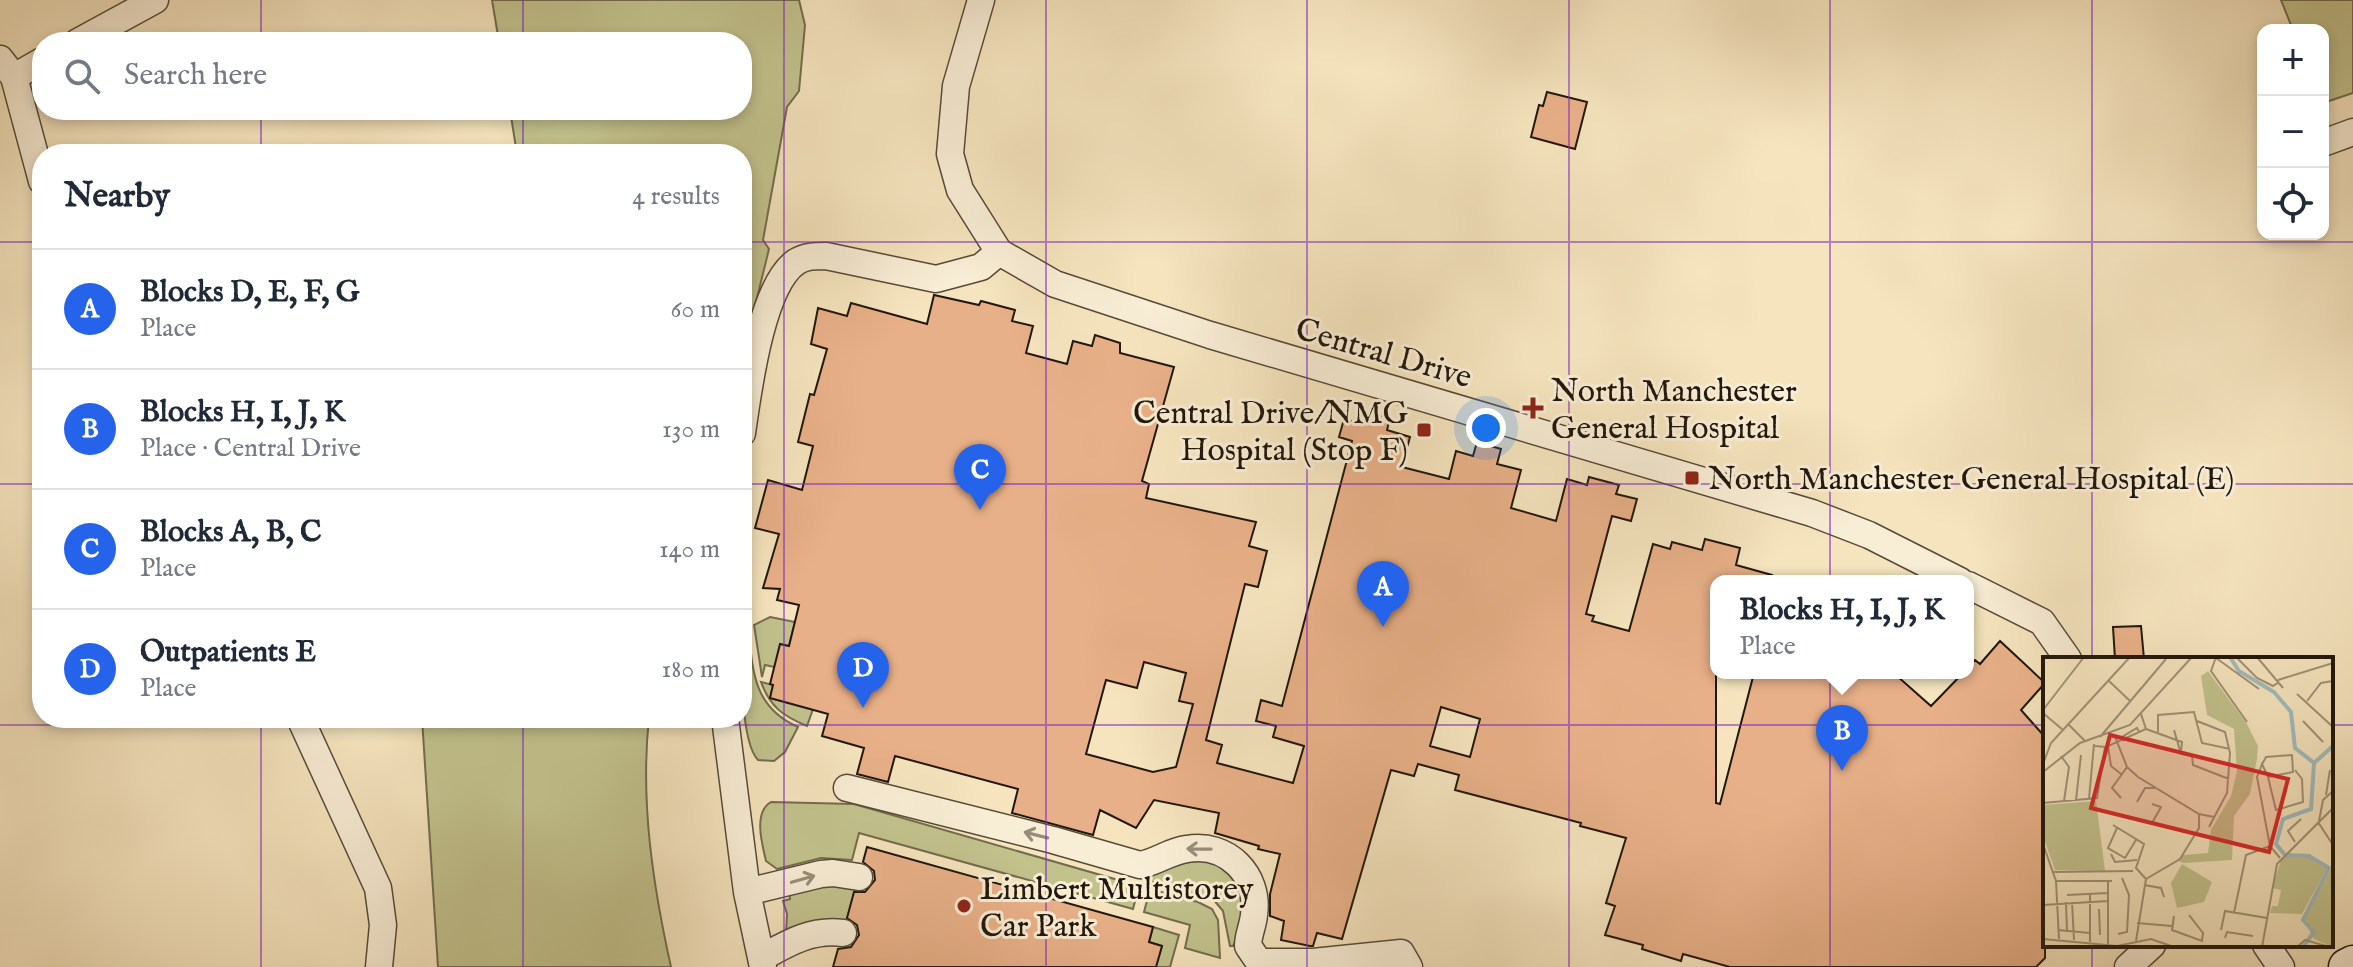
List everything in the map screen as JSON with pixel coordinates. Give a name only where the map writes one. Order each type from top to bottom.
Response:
[{"type":"street","points":[[96,32],[155,0]]},
{"type":"street","points":[[752,371],[773,294],[791,266],[808,256],[826,256],[936,279],[981,267],[999,252],[960,190],[950,154],[956,86],[981,0]]},
{"type":"street","points":[[32,63],[7,68],[32,149]]},
{"type":"street","points":[[2329,141],[2353,132]]},
{"type":"street","name":"Central Drive","points":[[999,252],[1055,284],[1210,335],[1812,513],[1869,535],[1948,575]]},
{"type":"street","points":[[1974,588],[2042,622],[2067,657]]},
{"type":"street","points":[[305,728],[378,888],[383,925],[379,967]]},
{"type":"street","points":[[726,728],[747,892],[762,962],[797,938],[812,933],[843,933]]},
{"type":"street","points":[[847,788],[1140,865],[1184,849],[1211,848],[1224,853],[1246,873],[1254,894],[1254,916],[1248,946],[1259,962],[1401,953],[1409,967]]},
{"type":"street","points":[[747,892],[821,874],[859,877]]},
{"type":"street","points":[[2128,967],[2150,947]]},
{"type":"street","points":[[2267,947],[2281,967]]},
{"type":"street","points":[[2347,967],[2353,964]]},
{"type":"green space","points":[[492,0],[799,0],[805,25],[799,91],[787,107],[763,240],[769,249],[752,325],[752,144],[515,144],[512,120],[752,120],[752,32],[497,32]]},
{"type":"green space","points":[[2281,0],[2353,0],[2353,93],[2329,101],[2329,24],[2291,24]]},
{"type":"green space","points":[[770,617],[795,622],[789,646],[774,667],[765,665],[762,677],[754,625]]},
{"type":"green space","points":[[752,656],[761,694],[782,718],[798,727],[785,752],[774,761],[758,760],[746,728],[752,728]]},
{"type":"green space","points":[[761,682],[773,685],[770,698],[813,709],[807,726],[778,710],[769,698]]},
{"type":"green space","points":[[423,728],[648,728],[647,812],[659,906],[671,967],[438,967]]},
{"type":"green space","points":[[771,802],[854,804],[1139,886],[1133,909],[859,833],[852,860],[821,858],[777,869],[766,861],[760,829],[762,813]]},
{"type":"green space","points":[[1197,858],[1224,863],[1244,887],[1244,923],[1233,946],[1230,946],[1223,911],[1213,899],[1115,871]]},
{"type":"green space","points":[[811,884],[856,886],[845,926],[786,934],[787,914],[783,901],[790,899],[789,892]]},
{"type":"green space","points":[[1150,889],[1212,909],[1218,920],[1220,958],[1185,948],[1190,925],[1144,912]]},
{"type":"green space","points":[[1153,927],[1179,935],[1170,967],[1156,967],[1162,946],[1149,942]]},
{"type":"building","points":[[1547,92],[1587,102],[1575,149],[1531,137],[1539,105],[1543,106]]},
{"type":"building","points":[[934,295],[979,305],[981,301],[1015,310],[1012,321],[1033,326],[1026,353],[1067,364],[1073,341],[1092,346],[1095,335],[1120,343],[1120,353],[1174,367],[1142,481],[1149,484],[1146,498],[1256,522],[1249,546],[1267,551],[1258,587],[1245,584],[1206,740],[1222,745],[1217,763],[1293,783],[1304,746],[1273,737],[1276,726],[1256,721],[1261,700],[1282,706],[1352,441],[1339,437],[1344,419],[1361,424],[1365,411],[1390,418],[1387,430],[1410,437],[1402,467],[1449,479],[1456,451],[1473,456],[1477,442],[1501,449],[1497,464],[1521,470],[1511,508],[1556,521],[1567,479],[1587,485],[1589,477],[1619,485],[1616,494],[1637,499],[1631,521],[1612,516],[1586,614],[1594,616],[1592,621],[1629,631],[1653,544],[1670,549],[1672,542],[1702,550],[1705,539],[1740,548],[1736,565],[1772,575],[1710,575],[1710,679],[1716,679],[1716,803],[1720,804],[1752,679],[1901,679],[1931,706],[1957,679],[1974,679],[1974,661],[1980,664],[2000,641],[2043,681],[2043,685],[2021,710],[2043,735],[2045,958],[2036,967],[1730,967],[1683,954],[1681,961],[1642,949],[1643,945],[1605,935],[1615,906],[1606,903],[1626,838],[1455,790],[1459,775],[1418,764],[1414,776],[1391,770],[1342,939],[1317,933],[1313,946],[1310,946],[1281,940],[1284,921],[1270,916],[1270,894],[1280,854],[1215,833],[1219,813],[1154,800],[1136,828],[1100,810],[1093,835],[1012,813],[1018,789],[895,756],[888,782],[857,774],[864,748],[822,736],[828,714],[770,698],[773,685],[770,684],[780,644],[789,646],[799,605],[777,600],[780,589],[763,588],[779,534],[755,528],[768,480],[802,490],[813,446],[798,442],[810,394],[814,395],[827,349],[811,344],[818,308],[847,316],[851,303],[927,324]],"holes":[[[1144,662],[1186,673],[1179,701],[1193,704],[1176,767],[1153,772],[1086,754],[1106,680],[1137,688]],[[1441,707],[1480,719],[1470,757],[1430,746]]]},
{"type":"building","points":[[2141,626],[2144,657],[2115,657],[2113,627]]},
{"type":"building","name":"Limbert Multistorey Car Park","points":[[867,847],[1153,927],[1149,942],[1162,946],[1156,967],[833,967],[838,949],[851,947],[859,935],[857,925],[847,918],[854,892],[865,892],[875,880],[874,871],[863,862]]},
{"type":"place","name":"North Manchester General Hospital","points":[[1533,408]]},
{"type":"place","name":"Central Drive/NMG Hospital (Stop F)","points":[[1424,430]]},
{"type":"place","name":"North Manchester General Hospital (E)","points":[[1692,478]]},
{"type":"place","name":"Blocks A, B, C","points":[[980,510]]},
{"type":"place","name":"Blocks D, E, F, G","points":[[1383,627]]},
{"type":"place","name":"Outpatients E","points":[[863,708]]},
{"type":"place","name":"Blocks H, I, J, K","points":[[1842,771]]},
{"type":"place","name":"Limbert Multistorey Car Park","points":[[964,906]]}]
